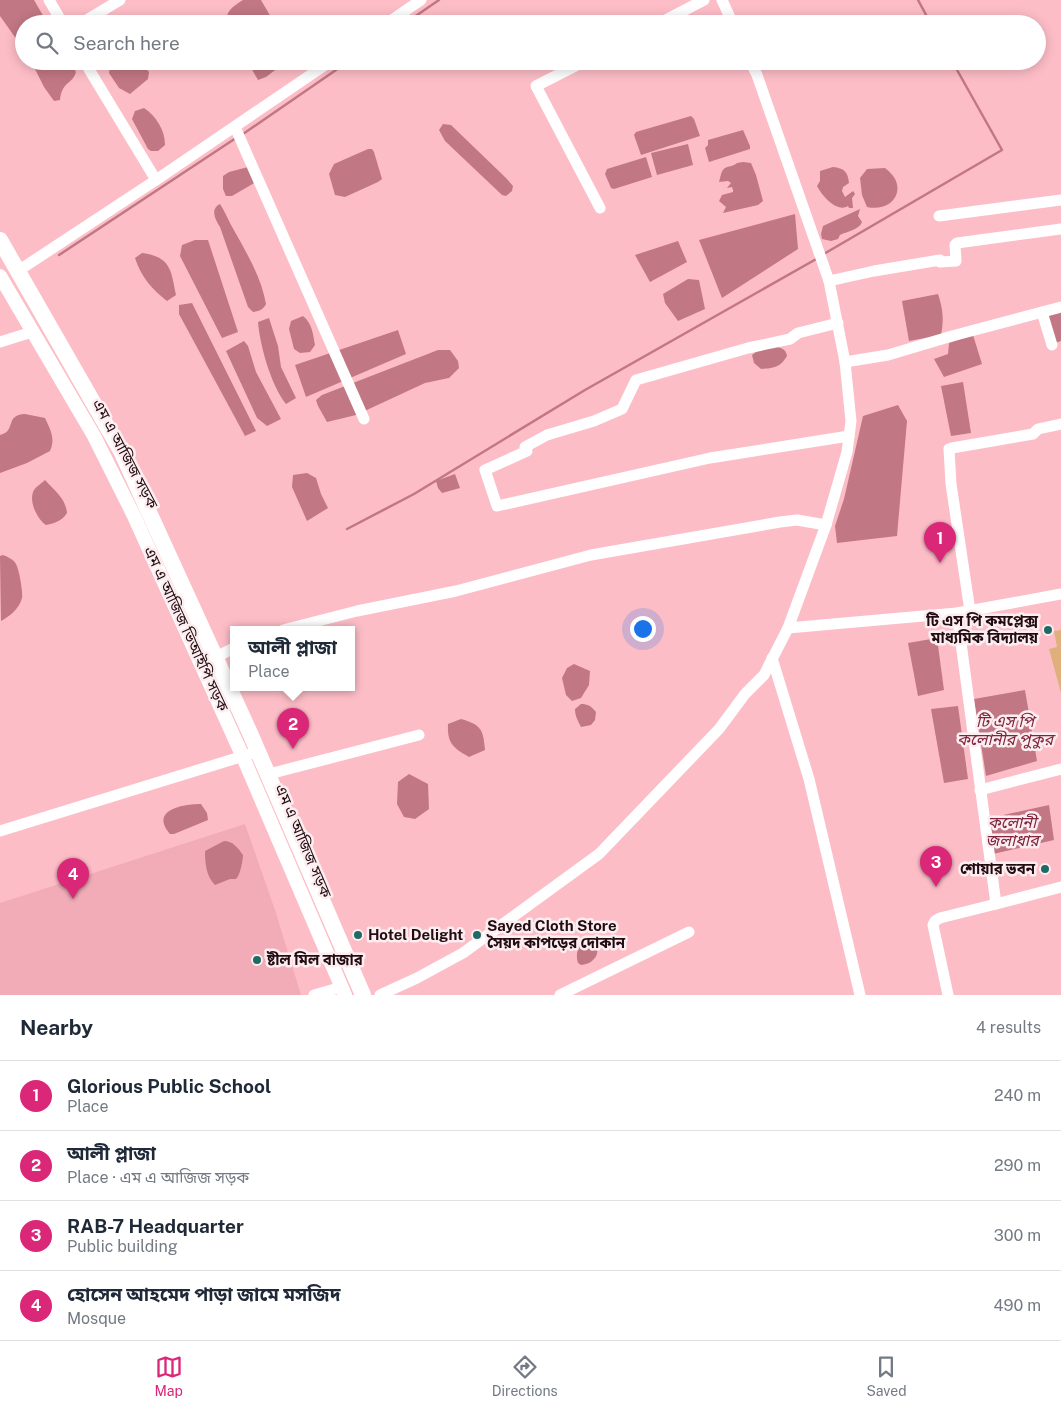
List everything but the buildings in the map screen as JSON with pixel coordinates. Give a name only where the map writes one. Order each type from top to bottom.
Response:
[{"type":"highway","points":[[0,240],[121,451],[230,689]]},
{"type":"highway","points":[[0,261],[113,456],[190,621],[347,992]]},
{"type":"highway","points":[[231,691],[363,995]]},
{"type":"main road","name":"এম এ আজিজ সড়ক","points":[[0,232],[126,449],[230,676]]},
{"type":"main road","name":"এম এ আজিজ ভিআইপি সড়ক","points":[[0,276],[94,436],[134,516],[244,757],[347,992]]},
{"type":"main road","name":"এম এ আজিজ সড়ক","points":[[237,691],[369,995]]},
{"type":"street","points":[[49,0],[58,15]]},
{"type":"street","points":[[95,15],[120,0]]},
{"type":"street","points":[[675,15],[704,0]]},
{"type":"street","points":[[722,0],[729,15]]},
{"type":"street","points":[[399,15],[419,1]]},
{"type":"street","points":[[89,70],[156,180]]},
{"type":"street","points":[[21,269],[318,70]]},
{"type":"street","points":[[567,70],[536,86],[600,208]]},
{"type":"street","points":[[380,995],[417,978],[463,953],[599,854],[719,729],[745,694],[764,675],[788,628],[826,525],[847,452],[851,421],[846,362],[829,280],[754,70]]},
{"type":"street","points":[[235,127],[364,420]]},
{"type":"street","points":[[938,216],[1061,200]]},
{"type":"street","points":[[829,280],[940,260],[940,262],[956,260],[955,245],[957,243],[1061,229]]},
{"type":"street","points":[[846,362],[888,355],[1061,307]]},
{"type":"street","points":[[1042,312],[1052,345]]},
{"type":"street","points":[[838,323],[798,333],[790,339],[748,348],[636,380],[622,409],[594,421],[547,435],[525,447],[527,451],[485,470],[496,506],[710,458],[849,436]]},
{"type":"street","points":[[0,342],[32,332]]},
{"type":"street","points":[[970,611],[951,484],[949,450],[1034,434],[1038,429],[1061,424]]},
{"type":"street","points":[[299,626],[357,611],[456,591],[591,555],[780,522],[797,520],[826,525]]},
{"type":"street","points":[[788,628],[957,613],[1061,594]]},
{"type":"street","points":[[957,613],[996,904]]},
{"type":"street","points":[[220,655],[230,650]]},
{"type":"street","points":[[772,658],[809,779],[860,995]]},
{"type":"street","points":[[273,773],[418,735]]},
{"type":"street","points":[[0,831],[263,750]]},
{"type":"street","points":[[980,790],[1061,769]]},
{"type":"street","points":[[948,995],[933,925],[935,921],[940,918],[1061,887]]},
{"type":"street","points":[[560,995],[690,932]]},
{"type":"street","points":[[314,995],[347,992]]},
{"type":"shaded area","points":[[1061,630],[1061,693],[1049,649],[1057,647],[1054,631]]},
{"type":"shaded area","points":[[245,824],[276,913],[301,995],[0,995],[0,903]]},
{"type":"water","points":[[0,0],[34,0],[43,15],[15,15],[15,37],[0,16]]},
{"type":"water","points":[[243,0],[261,0],[270,15],[227,15],[233,7]]},
{"type":"water","points":[[36,70],[75,70],[76,72],[63,89],[60,100],[54,101]]},
{"type":"water","points":[[110,70],[147,70],[149,72],[148,79],[130,94],[119,88],[109,73]]},
{"type":"water","points":[[252,70],[275,70],[266,77],[258,80]]},
{"type":"water","points":[[144,108],[156,119],[162,129],[165,145],[158,151],[148,149],[132,119],[135,111]]},
{"type":"water","points":[[691,116],[694,119],[700,136],[641,155],[634,135],[636,132]]},
{"type":"water","points":[[443,124],[451,125],[506,178],[513,186],[512,191],[506,196],[502,195],[445,141],[439,130]]},
{"type":"water","points":[[743,130],[750,149],[709,162],[705,148],[708,145],[708,140]]},
{"type":"water","points":[[688,144],[693,165],[657,175],[651,153]]},
{"type":"water","points":[[372,149],[374,152],[382,179],[345,197],[335,195],[329,174],[334,164]]},
{"type":"water","points":[[646,157],[652,177],[614,189],[611,188],[605,174],[607,169]]},
{"type":"water","points":[[743,162],[751,163],[763,201],[758,205],[723,213],[726,207],[719,201],[722,195],[733,192],[733,190],[732,187],[727,188],[731,183],[728,181],[719,182],[722,172],[725,168]]},
{"type":"water","points":[[248,167],[256,182],[232,196],[226,196],[223,189],[223,176],[229,172]]},
{"type":"water","points":[[833,167],[840,168],[848,176],[849,183],[843,187],[842,191],[845,197],[853,191],[855,194],[852,198],[853,208],[848,206],[844,208],[839,207],[830,202],[817,186],[820,181],[820,171]]},
{"type":"water","points":[[885,168],[893,175],[897,183],[896,196],[885,206],[877,208],[867,207],[862,195],[860,178],[867,169]]},
{"type":"water","points":[[220,204],[247,254],[260,283],[266,304],[259,311],[253,312],[248,307],[220,227],[215,218],[214,211]]},
{"type":"water","points":[[860,209],[858,216],[862,222],[861,225],[840,235],[838,239],[831,241],[822,239],[823,226]]},
{"type":"water","points":[[795,214],[798,249],[722,298],[699,240]]},
{"type":"water","points":[[195,240],[208,240],[238,332],[222,338],[180,256],[182,245]]},
{"type":"water","points":[[678,241],[687,262],[650,282],[635,255]]},
{"type":"water","points":[[142,253],[159,258],[168,266],[173,278],[176,295],[167,301],[152,287],[140,271],[135,258]]},
{"type":"water","points":[[688,279],[699,280],[705,309],[678,321],[665,303],[663,294]]},
{"type":"water","points":[[938,294],[943,314],[941,335],[909,341],[902,301]]},
{"type":"water","points":[[192,303],[256,431],[245,436],[179,314],[179,305]]},
{"type":"water","points":[[1061,310],[1061,341],[1055,343],[1046,313]]},
{"type":"water","points":[[303,316],[310,325],[315,345],[310,352],[300,353],[294,349],[289,329],[291,321]]},
{"type":"water","points":[[269,318],[278,346],[281,367],[296,398],[286,404],[271,376],[261,342],[258,322]]},
{"type":"water","points":[[398,330],[406,354],[306,397],[295,365]]},
{"type":"water","points":[[973,335],[982,364],[944,377],[934,359],[948,354],[949,343]]},
{"type":"water","points":[[244,341],[248,346],[256,372],[281,419],[267,426],[257,418],[226,351]]},
{"type":"water","points":[[781,348],[786,352],[787,356],[782,363],[773,368],[761,369],[754,363],[752,355],[760,349]]},
{"type":"water","points":[[438,350],[450,350],[458,361],[459,368],[449,378],[425,383],[356,415],[327,422],[318,406],[316,400],[322,395]]},
{"type":"water","points":[[963,382],[971,433],[951,436],[941,386]]},
{"type":"water","points":[[898,405],[907,421],[897,536],[837,543],[835,526],[844,499],[863,416]]},
{"type":"water","points":[[25,414],[45,418],[52,438],[52,447],[50,451],[27,463],[0,473],[0,435],[8,430],[15,417]]},
{"type":"water","points":[[307,473],[316,478],[328,508],[307,521],[292,487],[293,475]]},
{"type":"water","points":[[455,474],[460,488],[442,493],[436,481]]},
{"type":"water","points":[[45,480],[65,503],[67,513],[58,521],[46,525],[35,511],[32,501],[33,492]]},
{"type":"water","points":[[3,555],[12,559],[16,564],[22,598],[16,609],[1,621],[0,556]]},
{"type":"water","points":[[937,638],[944,690],[918,696],[908,643]]},
{"type":"water","points":[[574,664],[590,671],[589,685],[581,698],[572,701],[566,695],[562,678],[567,668]]},
{"type":"water","name":"টি এস পি কলোনীর পুকুর","points":[[1025,690],[1037,761],[986,776],[974,699]]},
{"type":"water","points":[[581,704],[586,704],[596,712],[595,720],[591,725],[581,727],[578,721],[575,709]]},
{"type":"water","points":[[958,706],[968,779],[944,783],[931,709]]},
{"type":"water","points":[[461,719],[480,729],[485,750],[469,757],[455,748],[450,740],[448,724]]},
{"type":"water","points":[[409,774],[428,784],[429,809],[415,819],[404,817],[397,804],[398,782]]},
{"type":"water","points":[[201,804],[207,813],[208,820],[170,834],[163,819],[166,814],[178,807]]},
{"type":"water","name":"কলোনী জলাধার","points":[[1049,805],[1054,840],[993,854],[990,818]]},
{"type":"water","points":[[224,841],[233,844],[243,855],[242,864],[236,879],[230,879],[215,885],[208,873],[205,851]]},
{"type":"water","points":[[586,940],[596,945],[597,954],[592,961],[581,965],[577,960],[577,953],[581,944]]},
{"type":"waterway","points":[[417,15],[439,0]]},
{"type":"waterway","points":[[918,0],[926,15]]},
{"type":"waterway","points":[[243,134],[336,70]]},
{"type":"waterway","points":[[822,255],[1002,150],[957,70]]},
{"type":"waterway","points":[[59,255],[236,138]]},
{"type":"waterway","points":[[347,529],[414,494],[585,390],[818,258]]},
{"type":"place","name":"Glorious Public School","points":[[940,563]]},
{"type":"place","name":"টি এস পি কমপ্লেক্স মাধ্যমিক বিদ্যালয়","points":[[1048,630]]},
{"type":"place","name":"আলী প্লাজা","points":[[293,749]]},
{"type":"place","name":"শোয়ার ভবন","points":[[1045,869]]},
{"type":"place","name":"RAB-7 Headquarter","points":[[936,887]]},
{"type":"place","name":"হোসেন আহমেদ পাড়া জামে মসজিদ","points":[[73,899]]},
{"type":"place","name":"Hotel Delight","points":[[358,935]]},
{"type":"place","name":"Sayed Cloth Store সৈয়দ কাপড়ের দোকান","points":[[477,935]]},
{"type":"place","name":"ষ্টীল মিল বাজার","points":[[257,960]]}]
